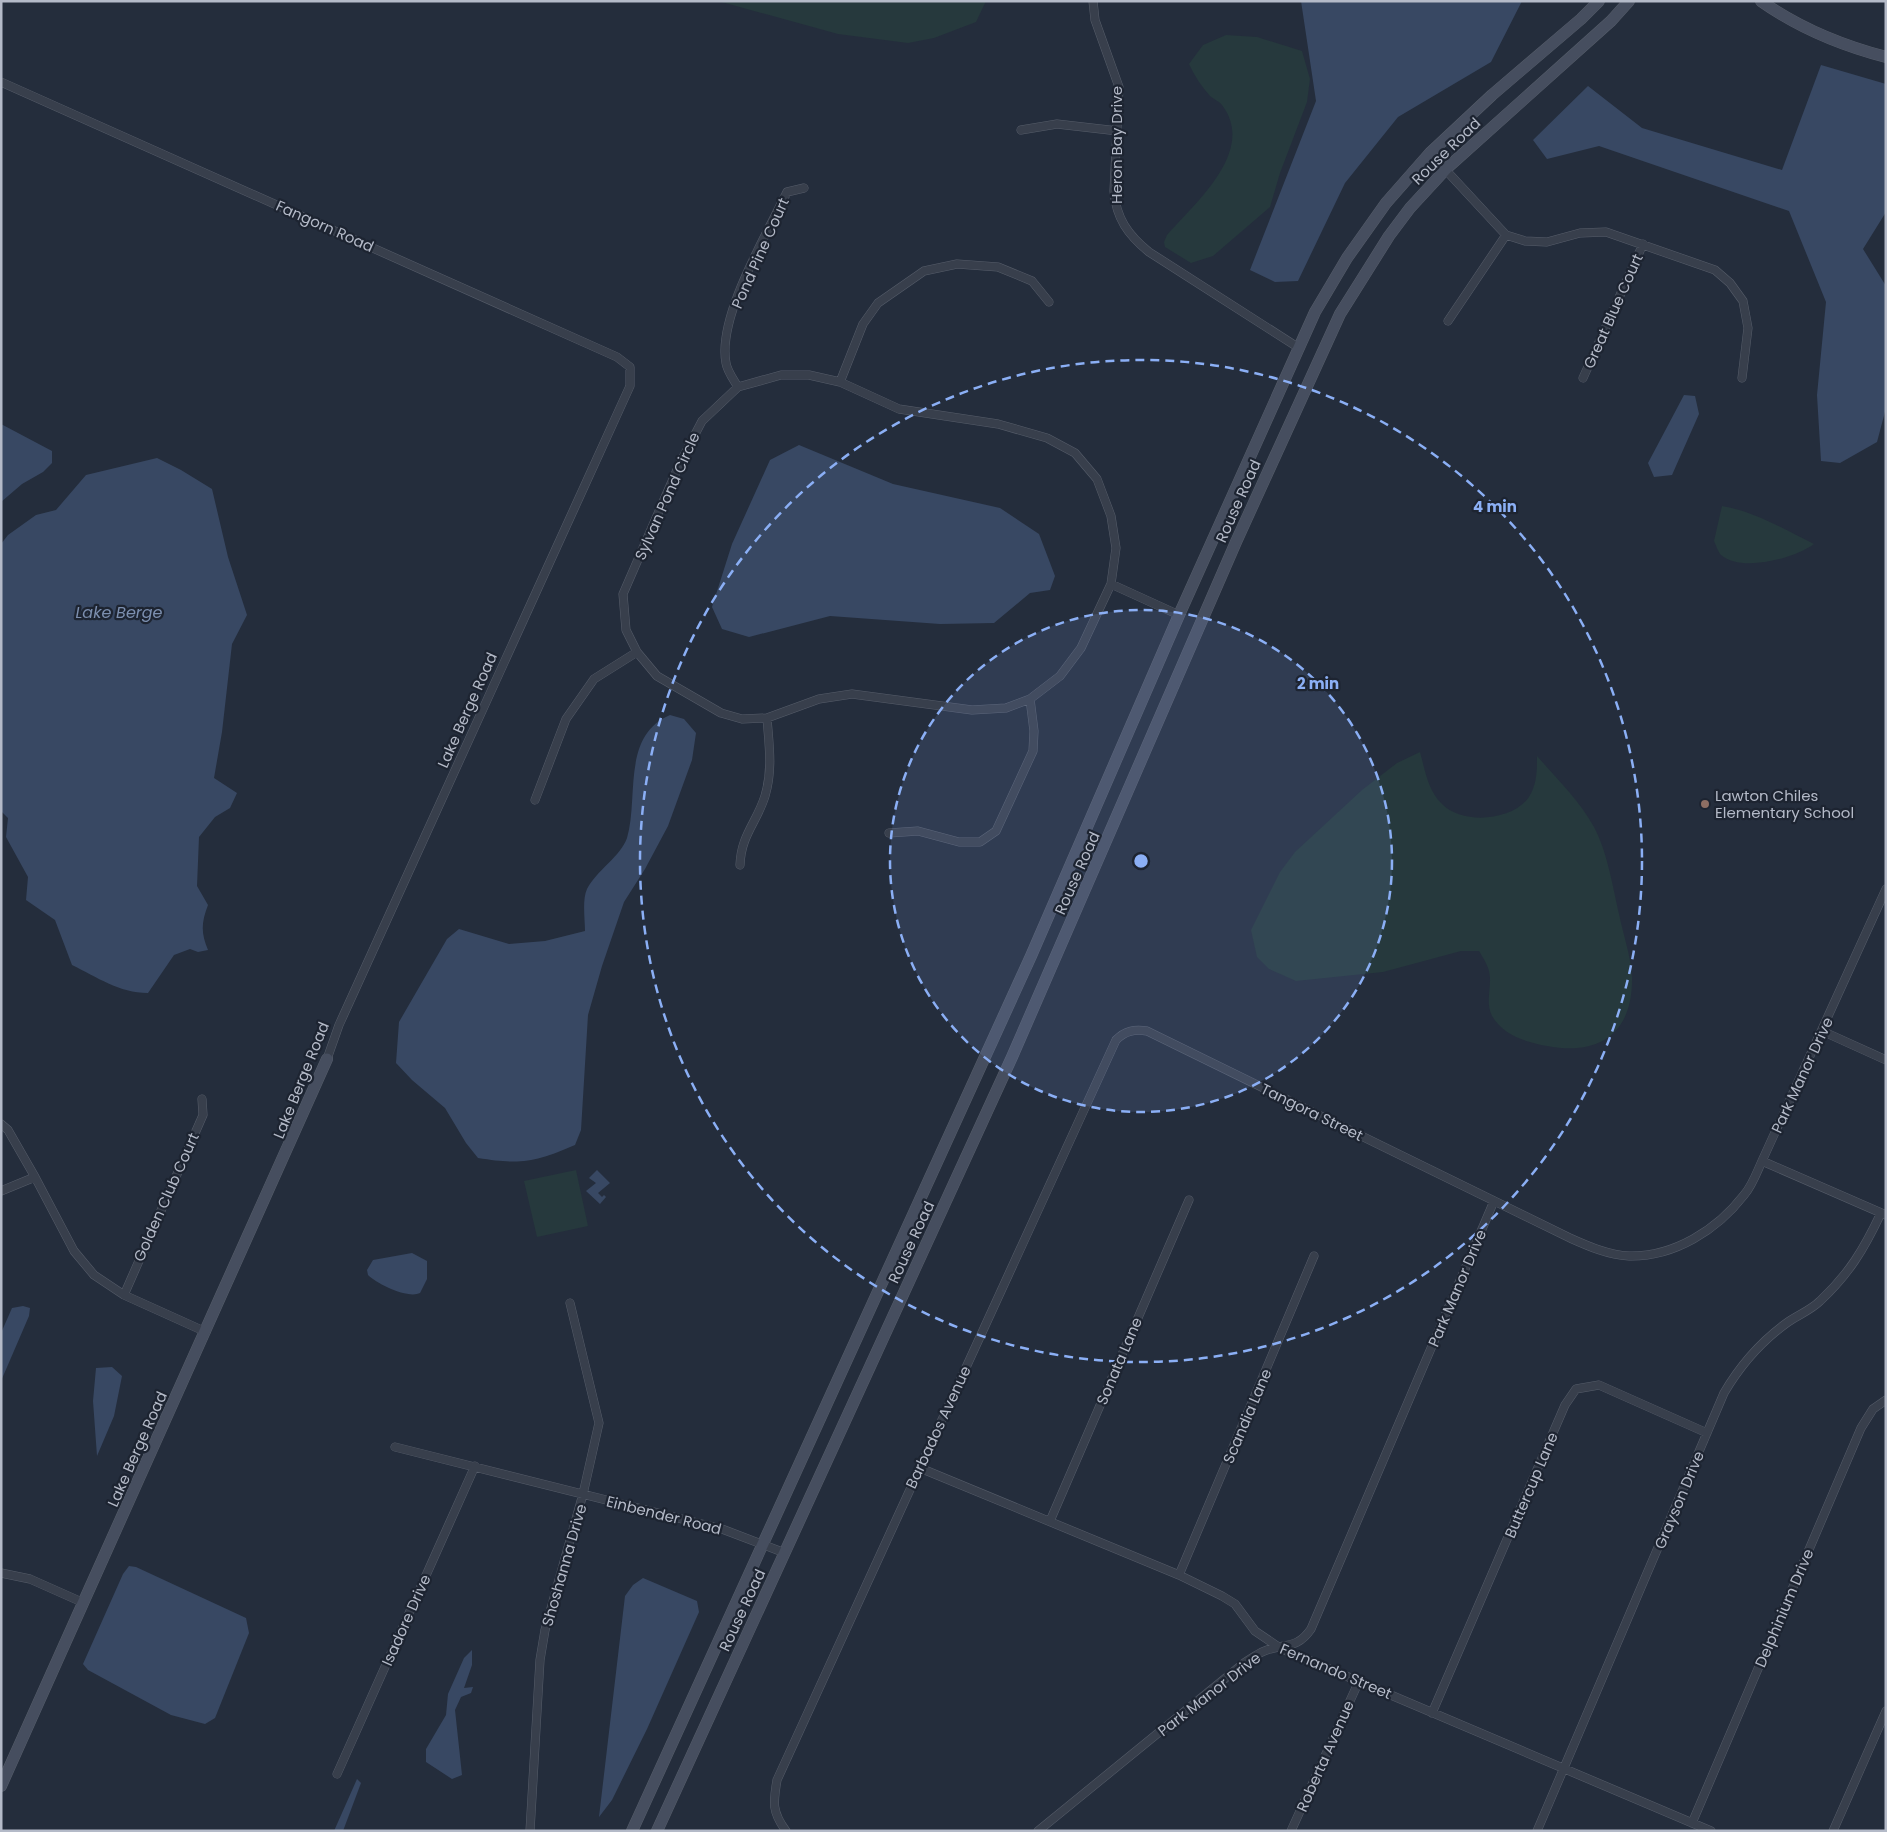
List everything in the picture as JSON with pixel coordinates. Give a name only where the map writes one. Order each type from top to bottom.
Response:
[{"type":"street","name":"Heron Bay Drive","points":[[1094,1],[1095,20],[1119,87],[1118,132],[1114,176],[1115,208],[1130,236],[1150,252],[1299,348]]},
{"type":"street","name":"Rouse Road","points":[[632,1831],[1031,956],[1179,615],[1315,312],[1347,258],[1386,203],[1430,153],[1492,95],[1581,19],[1599,1]]},
{"type":"street","name":"Rouse Road","points":[[657,1831],[1012,1057],[1236,542],[1331,332],[1359,281],[1410,208],[1446,169],[1611,21],[1629,1]]},
{"type":"street","points":[[1764,2],[1812,32],[1886,57]]},
{"type":"street","name":"Fangorn Road","points":[[1,82],[617,357],[630,367],[630,386]]},
{"type":"street","points":[[1021,130],[1057,124],[1118,132]]},
{"type":"street","points":[[1430,153],[1506,235],[1525,241],[1547,242],[1580,233],[1606,232],[1715,270],[1730,282],[1743,301],[1748,328],[1742,378]]},
{"type":"street","name":"Pond Pine Court","points":[[738,387],[726,364],[725,338],[737,296],[787,192],[804,188]]},
{"type":"street","points":[[1448,321],[1506,235]]},
{"type":"street","name":"Great Blue Court","points":[[1583,378],[1643,244]]},
{"type":"street","points":[[840,382],[864,324],[878,303],[924,270],[957,264],[998,267],[1032,281],[1049,302]]},
{"type":"street","name":"Sylvan Pond Circle","points":[[781,375],[809,375],[840,382],[899,409],[998,424],[1047,438],[1075,453],[1097,480],[1111,516],[1116,548],[1110,584],[1081,648],[1060,676],[1030,699],[1006,708],[972,710],[852,694],[819,699],[767,718],[742,719],[721,713],[657,676],[636,652],[626,630],[623,594],[680,463],[702,421],[738,387],[781,375]]},
{"type":"street","name":"Lake Berge Road","points":[[1,1786],[206,1332],[327,1059],[339,1026],[630,386]]},
{"type":"street","points":[[1110,584],[1179,615]]},
{"type":"street","points":[[535,800],[566,719],[594,679],[636,652]]},
{"type":"street","points":[[889,833],[918,831],[959,842],[980,842],[996,831],[1033,751],[1034,731],[1030,699]]},
{"type":"street","points":[[740,865],[740,848],[765,797],[772,768],[767,718]]},
{"type":"street","name":"Park Manor Drive","points":[[1038,1831],[1244,1663],[1263,1652],[1293,1646],[1304,1639],[1311,1629],[1494,1201],[1570,1238],[1600,1250],[1628,1256],[1660,1253],[1684,1245],[1714,1227],[1745,1195],[1884,899],[1886,889]]},
{"type":"street","name":"Tangora Street","points":[[1129,1031],[1147,1031],[1494,1201]]},
{"type":"street","name":"Barbados Avenue","points":[[786,1831],[777,1818],[774,1802],[777,1780],[1116,1040],[1129,1031]]},
{"type":"street","points":[[1822,1031],[1886,1060]]},
{"type":"street","name":"Golden Club Court","points":[[124,1295],[202,1115],[202,1099]]},
{"type":"street","points":[[1,1124],[8,1130],[74,1251],[94,1275],[124,1295],[206,1332]]},
{"type":"street","points":[[1762,1161],[1883,1214]]},
{"type":"street","points":[[1,1191],[35,1177]]},
{"type":"street","name":"Sonata Lane","points":[[1050,1522],[1189,1200]]},
{"type":"street","name":"Grayson Drive","points":[[1537,1831],[1724,1393],[1744,1362],[1771,1334],[1818,1303],[1842,1279],[1862,1251],[1883,1214]]},
{"type":"street","name":"Scandia Lane","points":[[1179,1575],[1314,1256]]},
{"type":"street","name":"Shoshanna Drive","points":[[530,1831],[540,1660],[545,1630],[583,1494],[599,1423],[570,1303]]},
{"type":"street","name":"Buttercup Lane","points":[[1432,1713],[1565,1405],[1576,1389],[1599,1385],[1707,1434]]},
{"type":"street","name":"Delphinium Drive","points":[[1692,1823],[1861,1428],[1872,1409],[1886,1400]]},
{"type":"street","name":"Einbender Road","points":[[396,1447],[722,1529],[785,1553]]},
{"type":"street","name":"Isadore Drive","points":[[337,1774],[475,1466]]},
{"type":"street","name":"Fernando Street","points":[[920,1468],[1179,1575],[1234,1604],[1255,1631],[1280,1648],[1711,1831]]},
{"type":"street","points":[[1,1582],[3,1573],[30,1579],[84,1603]]},
{"type":"street","name":"Roberta Avenue","points":[[1291,1831],[1358,1680]]},
{"type":"street","points":[[1833,1831],[1886,1710]]},
{"type":"green space","points":[[718,1],[986,1],[976,22],[934,38],[908,43],[838,34]]},
{"type":"green space","points":[[1226,35],[1257,37],[1302,51],[1310,79],[1307,102],[1280,173],[1270,207],[1213,256],[1191,263],[1165,247],[1164,242],[1167,235],[1206,192],[1218,175],[1227,158],[1232,140],[1231,122],[1222,105],[1211,97],[1189,64],[1203,45]]},
{"type":"green space","points":[[1722,506],[1746,512],[1814,544],[1794,554],[1768,561],[1742,563],[1730,560],[1721,555],[1714,541]]},
{"type":"green space","points":[[1420,752],[1428,780],[1437,799],[1451,811],[1462,815],[1487,817],[1500,815],[1521,805],[1529,797],[1534,787],[1537,772],[1537,756],[1582,808],[1599,837],[1606,858],[1629,953],[1632,977],[1631,996],[1627,1013],[1620,1026],[1610,1036],[1597,1043],[1583,1047],[1566,1048],[1531,1042],[1509,1033],[1492,1016],[1489,1004],[1490,974],[1479,951],[1461,951],[1383,972],[1296,981],[1269,969],[1257,957],[1251,930],[1280,872],[1295,852],[1362,790],[1397,763]]},
{"type":"green space","points":[[576,1170],[588,1226],[537,1237],[524,1181]]},
{"type":"water","points":[[1301,1],[1522,1],[1491,62],[1398,117],[1345,183],[1298,281],[1275,282],[1250,270],[1316,101]]},
{"type":"water","points":[[1821,65],[1886,84],[1886,212],[1863,249],[1886,286],[1886,408],[1877,442],[1840,463],[1821,461],[1817,395],[1826,302],[1789,211],[1599,146],[1547,159],[1533,140],[1588,86],[1642,128],[1782,170]]},
{"type":"water","points":[[1684,395],[1695,396],[1699,414],[1672,475],[1654,477],[1648,463]]},
{"type":"water","points":[[1,424],[52,451],[52,463],[43,472],[22,484],[1,502]]},
{"type":"water","points":[[799,445],[893,484],[1000,508],[1039,534],[1055,576],[1050,590],[1030,593],[994,623],[940,624],[830,616],[749,637],[722,629],[712,607],[732,544],[770,460]]},
{"type":"water","name":"Lake Berge","points":[[157,458],[212,489],[228,557],[247,615],[232,644],[222,732],[214,778],[237,793],[230,808],[215,817],[199,837],[197,886],[208,905],[203,928],[208,950],[198,952],[190,949],[174,955],[148,993],[118,987],[72,965],[55,920],[26,900],[28,877],[6,837],[8,818],[1,811],[1,544],[8,535],[36,515],[56,510],[86,475]]},
{"type":"water","points":[[670,715],[684,719],[696,733],[692,760],[668,826],[645,869],[624,902],[602,966],[588,1015],[581,1130],[575,1145],[549,1155],[528,1160],[506,1161],[478,1158],[466,1143],[445,1108],[412,1080],[396,1063],[399,1022],[447,939],[459,929],[509,944],[545,941],[585,931],[585,893],[591,882],[624,845],[627,838],[635,769],[644,737],[655,725]]},
{"type":"water","points":[[597,1170],[610,1183],[598,1193],[602,1197],[604,1195],[606,1197],[600,1204],[586,1191],[596,1183],[589,1178]]},
{"type":"water","points":[[412,1253],[427,1261],[427,1279],[420,1293],[408,1294],[393,1290],[368,1275],[367,1270],[373,1260]]},
{"type":"water","points":[[23,1306],[30,1308],[29,1316],[1,1381],[1,1333],[12,1308]]},
{"type":"water","points":[[112,1367],[122,1376],[114,1416],[97,1456],[93,1401],[96,1368]]},
{"type":"water","points":[[129,1566],[136,1567],[246,1618],[249,1633],[215,1718],[205,1724],[171,1715],[88,1670],[83,1664],[123,1574]]},
{"type":"water","points":[[643,1578],[697,1601],[699,1612],[647,1729],[612,1800],[599,1817],[625,1596],[633,1585]]},
{"type":"water","points":[[472,1650],[472,1665],[464,1688],[473,1687],[471,1693],[461,1697],[455,1710],[462,1775],[452,1779],[426,1762],[426,1749],[446,1715],[448,1694],[464,1658]]},
{"type":"water","points":[[357,1779],[361,1783],[343,1831],[334,1831]]},
{"type":"place","name":"Lawton Chiles Elementary School","points":[[1705,804]]}]
